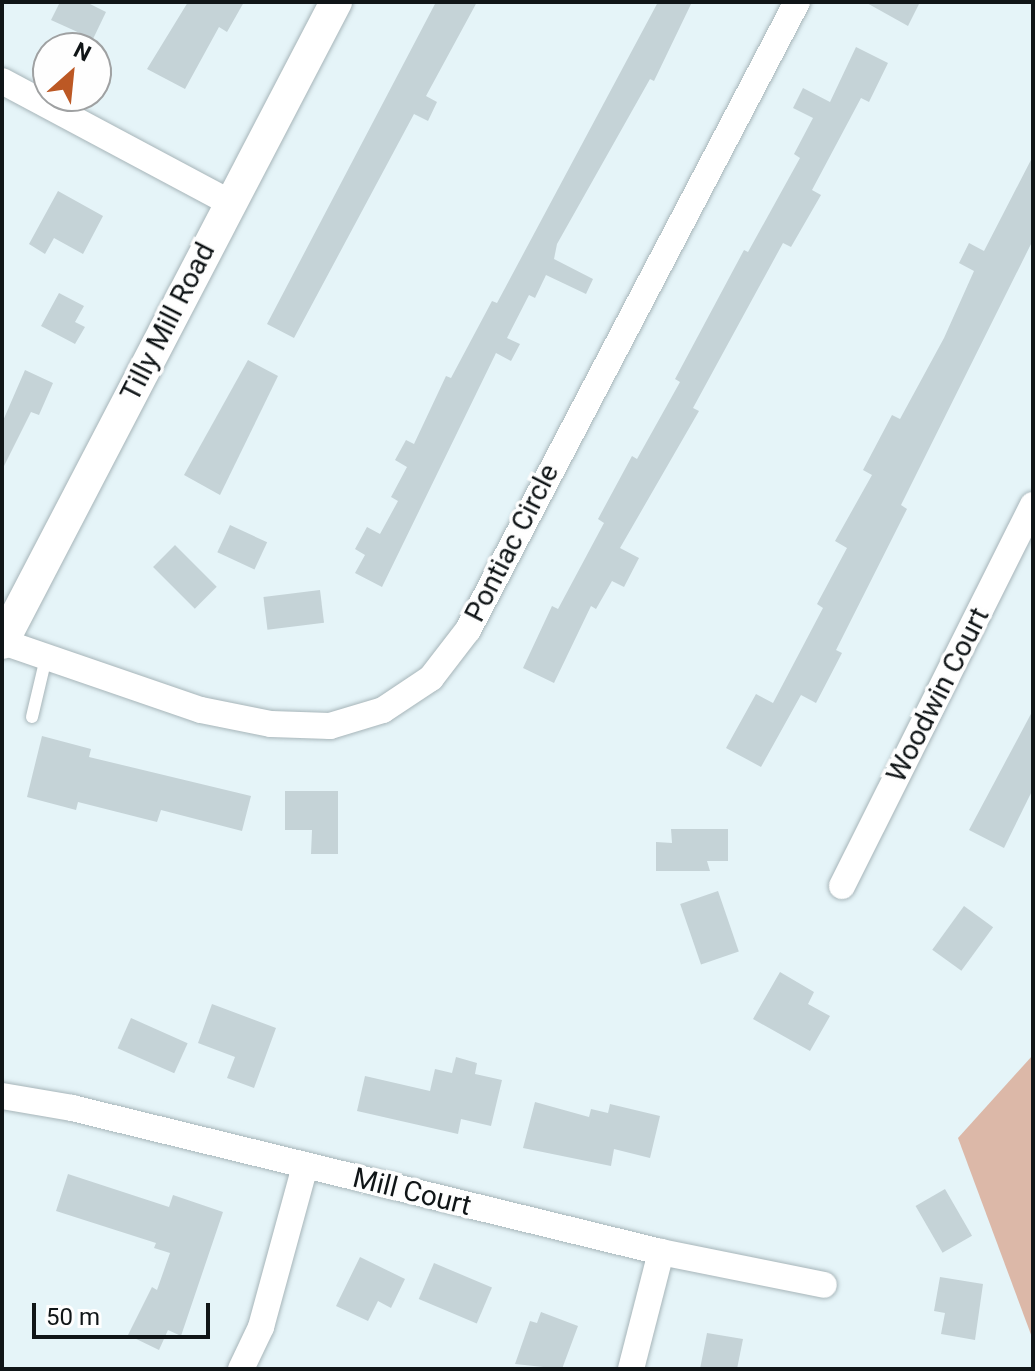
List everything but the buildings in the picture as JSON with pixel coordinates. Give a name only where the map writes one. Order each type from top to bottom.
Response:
[{"type":"street","name":"Tilly Mill Road","points":[[2,642],[336,2]]},
{"type":"street","name":"Pontiac Circle","points":[[2,642],[201,710],[271,724],[330,726],[383,710],[431,678],[468,630],[797,2]]},
{"type":"street","points":[[2,81],[229,202]]},
{"type":"street","name":"Woodwin Court","points":[[842,886],[1033,505]]},
{"type":"street","name":"Mill Court","points":[[2,1096],[72,1108],[661,1252],[824,1285]]},
{"type":"street","points":[[241,1369],[261,1327],[305,1166]]},
{"type":"street","points":[[631,1369],[661,1252]]},
{"type":"lane","points":[[32,717],[46,658]]},
{"type":"shaded area","points":[[1033,1055],[1033,1340],[958,1138]]}]
